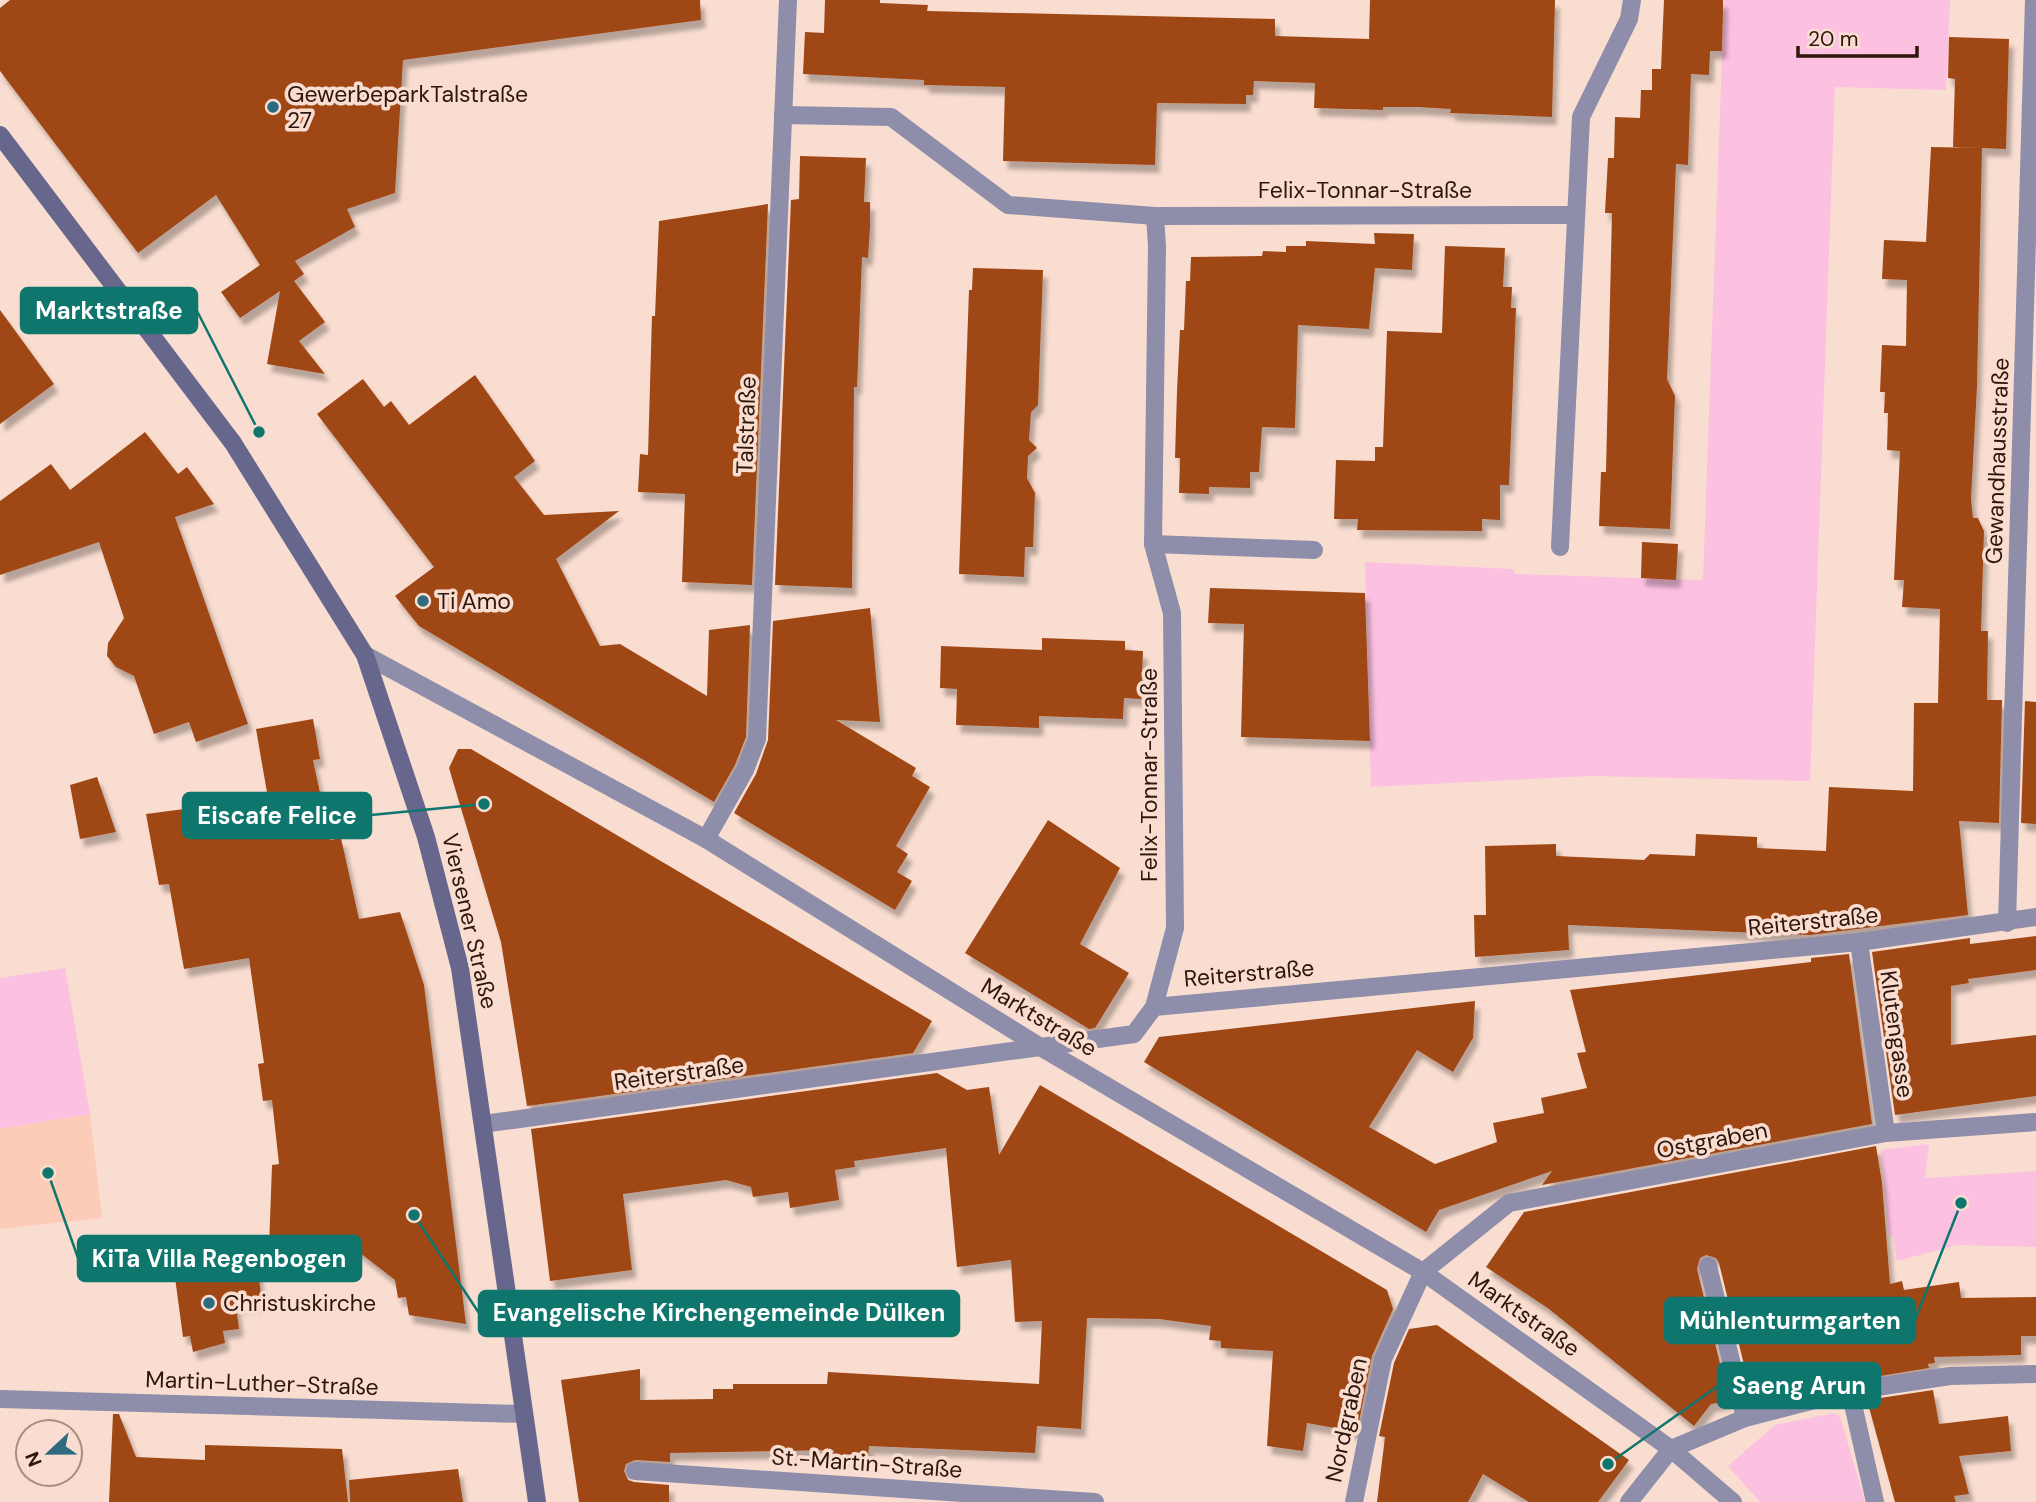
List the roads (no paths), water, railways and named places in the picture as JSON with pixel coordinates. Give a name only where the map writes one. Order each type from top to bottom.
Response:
[{"type":"main road","name":"Viersener Straße","points":[[0,135],[233,443],[365,655],[426,838],[460,968],[522,1414],[537,1502]]},
{"type":"street","name":"Talstraße","points":[[706,839],[745,770],[757,739],[788,0]]},
{"type":"street","points":[[1560,547],[1581,117],[1629,19],[1632,0]]},
{"type":"street","name":"Gewandhausstraße","points":[[2007,923],[2034,0]]},
{"type":"street","name":"Felix-Tonnar-Straße","points":[[783,114],[891,117],[1008,205],[1155,216],[1576,215]]},
{"type":"street","name":"Felix-Tonnar-Straße","points":[[1154,1007],[1175,928],[1172,613],[1153,544],[1157,246],[1155,216]]},
{"type":"street","points":[[1153,544],[1314,550]]},
{"type":"street","name":"Marktstraße","points":[[365,655],[706,839],[1042,1048],[1423,1272],[1671,1449],[1733,1502]]},
{"type":"street","name":"Reiterstraße","points":[[482,1124],[1134,1034],[1154,1007],[1859,942],[2036,917]]},
{"type":"street","name":"Klutengasse","points":[[1859,942],[1886,1133]]},
{"type":"street","name":"Ostgraben","points":[[1423,1272],[1509,1203],[1886,1133],[2036,1122]]},
{"type":"street","points":[[1707,1266],[1745,1418]]},
{"type":"street","name":"Nordgraben","points":[[1353,1502],[1382,1359],[1423,1272]]},
{"type":"street","points":[[1629,1502],[1671,1449],[1745,1418],[1850,1391],[1950,1376],[2036,1374]]},
{"type":"street","points":[[1850,1391],[1875,1502]]},
{"type":"street","name":"Martin-Luther-Straße","points":[[0,1399],[522,1414]]},
{"type":"street","name":"St.-Martin-Straße","points":[[635,1471],[1095,1502]]},
{"type":"place","name":"GewerbeparkTalstraße 27","points":[[273,107]]},
{"type":"place","name":"Marktstraße","points":[[259,432]]},
{"type":"place","name":"Ti Amo","points":[[423,601]]},
{"type":"place","name":"Eiscafe Felice","points":[[484,804]]},
{"type":"place","name":"KiTa Villa Regenbogen","points":[[48,1173]]},
{"type":"place","name":"Mühlenturmgarten","points":[[1961,1203]]},
{"type":"place","name":"Evangelische Kirchengemeinde Dülken","points":[[414,1215]]},
{"type":"place","name":"Christuskirche","points":[[209,1303]]},
{"type":"place","name":"Saeng Arun","points":[[1608,1464]]}]
